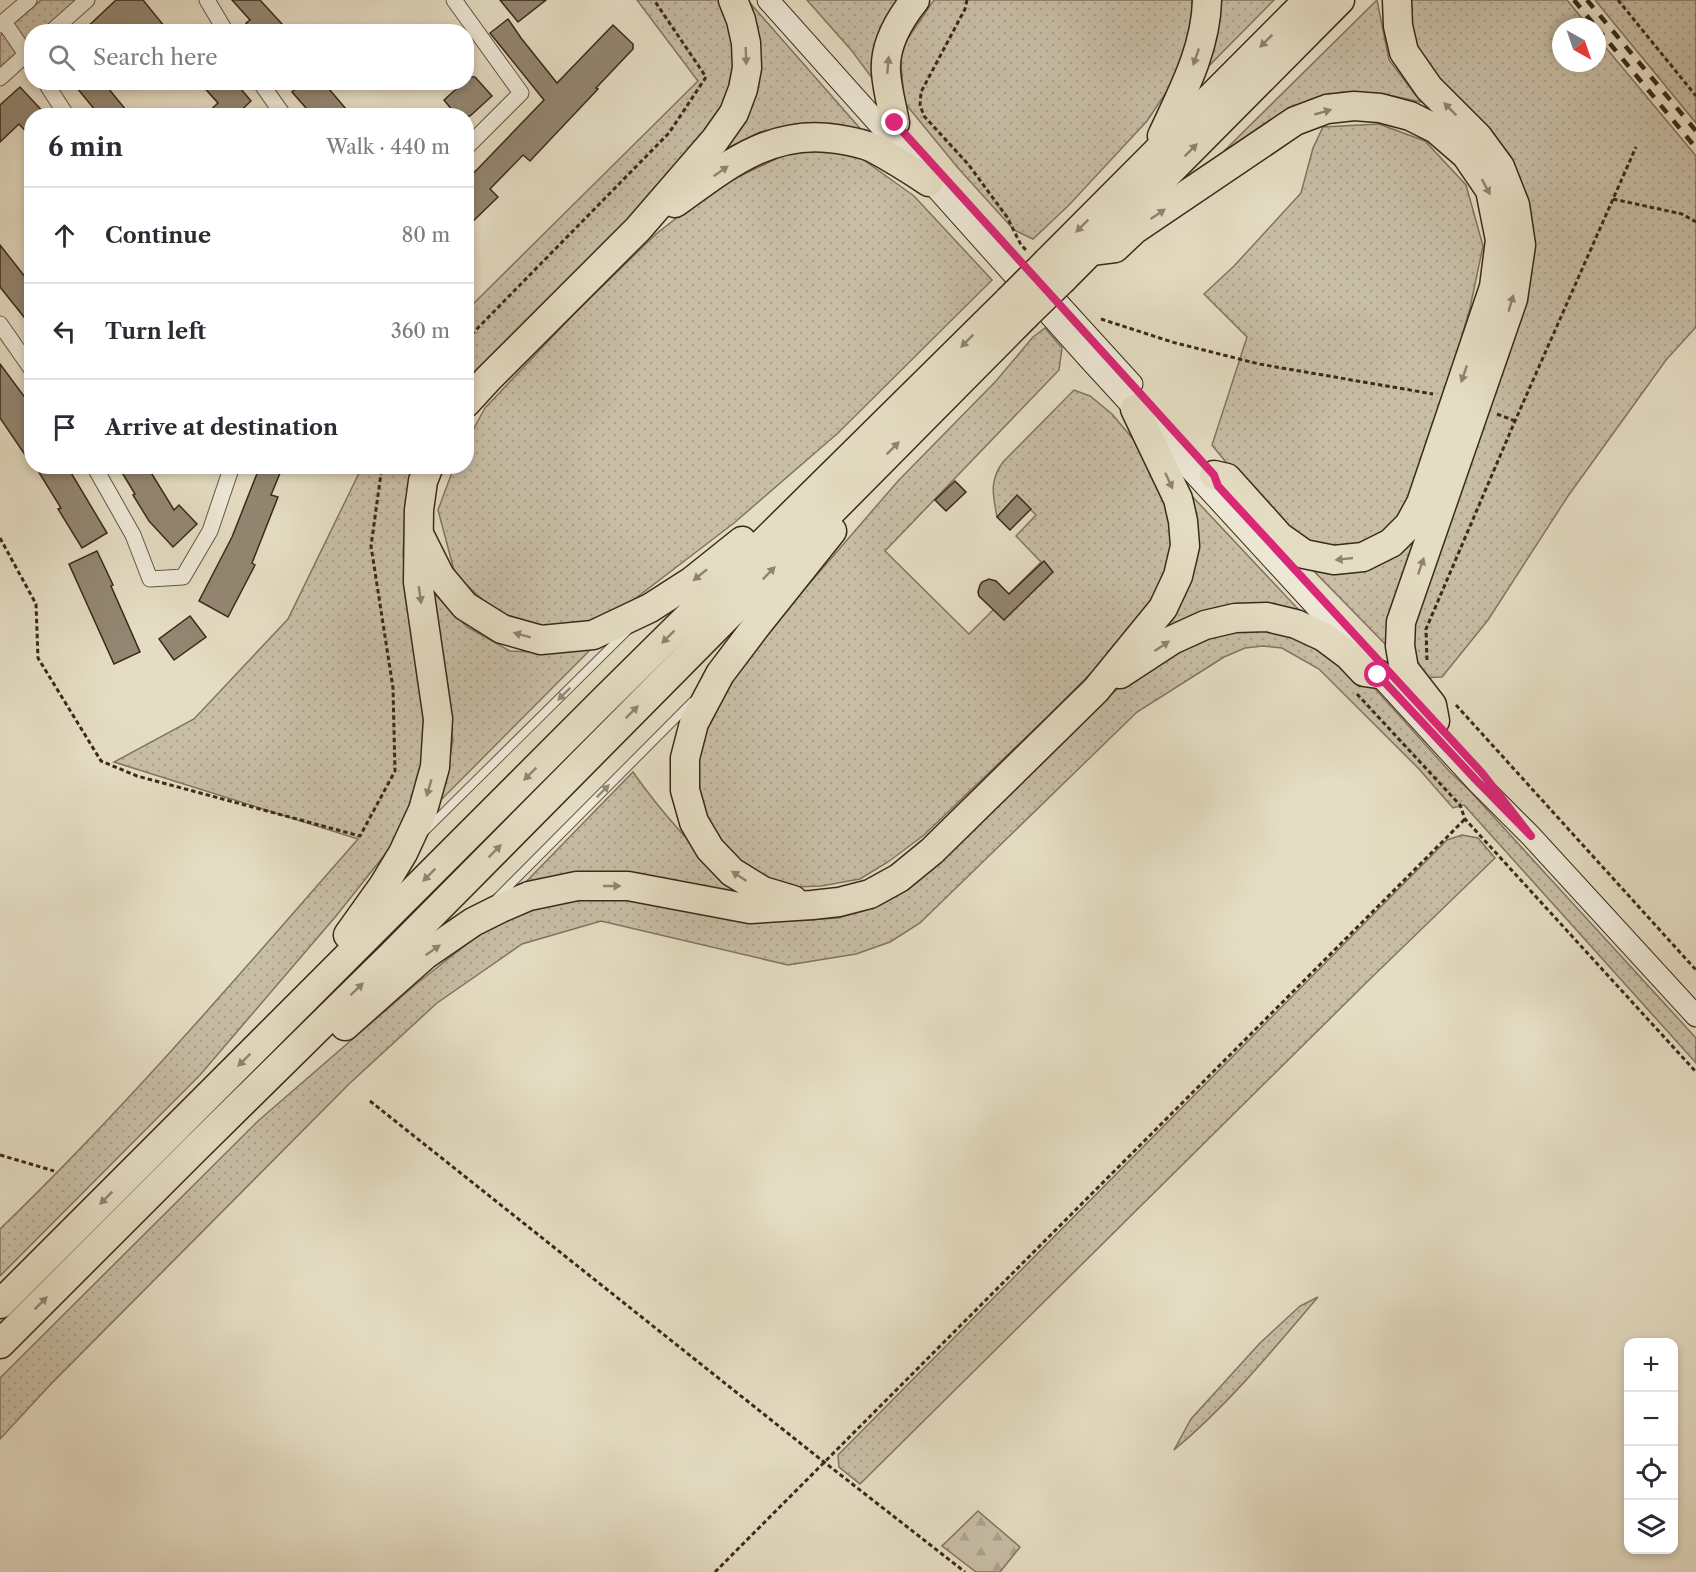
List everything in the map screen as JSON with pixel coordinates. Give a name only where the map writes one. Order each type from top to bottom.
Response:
[{"type":"highway","points":[[474,395],[639,229],[715,140],[734,113],[743,89],[747,68],[746,43],[741,20],[733,0]]},
{"type":"highway","points":[[895,123],[886,70],[887,60],[891,40],[904,14],[915,0]]},
{"type":"highway","points":[[1153,154],[1183,93],[1198,51],[1207,15],[1207,0]]},
{"type":"highway","points":[[0,1304],[814,492],[1055,271],[1153,154],[1308,0]]},
{"type":"highway","points":[[1055,271],[1091,251],[1340,0]]},
{"type":"highway","points":[[1397,0],[1398,26],[1404,52],[1429,88],[1478,137],[1500,167],[1515,206],[1521,245],[1513,299],[1401,622],[1400,646],[1404,669],[1432,705],[1444,712]]},
{"type":"highway","points":[[1091,251],[1115,248],[1134,230],[1295,121],[1327,109],[1371,107],[1410,116],[1436,129],[1466,155],[1490,190],[1500,240],[1494,286],[1421,503],[1409,525],[1391,543],[1363,557],[1334,560],[1304,554],[1280,537],[1227,478],[1214,475]]},
{"type":"highway","points":[[639,229],[734,161],[763,147],[793,138],[823,136],[872,148],[929,182]]},
{"type":"highway","points":[[0,1344],[391,956],[852,489],[1017,308]]},
{"type":"highway","points":[[196,1148],[246,1121],[318,1050],[425,955],[473,922],[529,896],[578,886],[628,886],[750,909],[812,906],[870,894],[898,878],[932,851],[1096,690],[1163,608],[1178,576],[1185,546],[1183,521],[1178,499],[1135,409]]},
{"type":"highway","points":[[285,1018],[330,956],[358,923],[383,886],[423,810],[435,767],[438,719],[418,582],[419,510],[426,474]]},
{"type":"highway","points":[[812,906],[763,891],[732,872],[710,849],[694,822],[685,790],[685,758],[694,723],[720,674],[831,534],[852,489]]},
{"type":"highway","points":[[420,537],[440,576],[465,606],[502,629],[541,640],[593,635],[650,608],[692,581],[745,538],[783,503],[814,492]]},
{"type":"highway","points":[[1096,690],[1172,639],[1205,625],[1235,618],[1267,617],[1296,624],[1324,637],[1348,655],[1364,672],[1378,675]]},
{"type":"main road","points":[[768,0],[1135,409],[1378,675],[1531,836],[1696,1016]]},
{"type":"main road","points":[[787,0],[895,123],[1214,475],[1218,486],[1444,712],[1482,773],[1531,836]]},
{"type":"street","points":[[24,48],[2,23],[29,0]]},
{"type":"street","points":[[60,24],[87,0]]},
{"type":"street","points":[[207,0],[221,24]]},
{"type":"street","points":[[454,0],[471,24]]},
{"type":"street","points":[[474,28],[521,93],[474,140]]},
{"type":"street","points":[[0,78],[24,60]]},
{"type":"street","points":[[50,90],[62,108]]},
{"type":"street","points":[[266,90],[278,108]]},
{"type":"street","points":[[0,324],[24,358]]},
{"type":"street","points":[[99,474],[133,535],[150,579],[183,577],[210,531],[229,474]]},
{"type":"lane","points":[[402,853],[650,608]]},
{"type":"lane","points":[[473,922],[720,674]]},
{"type":"path","points":[[474,332],[669,133],[706,77],[654,0]]},
{"type":"path","points":[[1618,0],[1696,96]]},
{"type":"path","points":[[1431,668],[1427,659],[1426,629],[1515,420],[1636,147]]},
{"type":"path","points":[[1613,199],[1682,214],[1696,222]]},
{"type":"path","points":[[1495,414],[1515,420]]},
{"type":"path","points":[[0,538],[36,604],[38,658],[101,761],[137,776],[360,836],[395,771],[393,688],[371,546],[381,474]]},
{"type":"path","points":[[1351,687],[1460,805],[1465,819],[1696,1071]]},
{"type":"path","points":[[1444,712],[1696,970]]},
{"type":"path","points":[[715,1572],[1465,819]]},
{"type":"path","points":[[370,1101],[965,1572]]},
{"type":"path","points":[[0,1155],[54,1171]]},
{"type":"green space","points":[[41,0],[81,0],[54,24],[24,24],[24,50],[0,72],[0,36]]},
{"type":"green space","points":[[637,0],[723,0],[738,53],[732,82],[718,116],[635,219],[474,379],[474,303],[698,81]]},
{"type":"green space","points":[[807,0],[902,0],[875,82],[852,51]]},
{"type":"green space","points":[[934,0],[1195,0],[1183,60],[1169,88],[1147,121],[1069,205],[1033,239],[1014,230],[958,168],[904,102],[900,50]]},
{"type":"green space","points":[[1213,0],[1274,0],[1194,81]]},
{"type":"green space","points":[[1377,0],[1389,60],[1421,102],[1383,94],[1342,92],[1303,104],[1224,151]]},
{"type":"green space","points":[[1409,0],[1567,0],[1582,18],[1552,18],[1552,72],[1606,72],[1606,48],[1696,156],[1696,327],[1666,360],[1568,496],[1488,620],[1442,677],[1419,678],[1409,640],[1499,383],[1523,300],[1408,23]]},
{"type":"green space","points":[[1595,0],[1696,0],[1696,123]]},
{"type":"green space","points":[[750,3],[865,134],[798,125],[760,132],[712,156]]},
{"type":"green space","points":[[1379,124],[1425,141],[1466,185],[1483,246],[1470,308],[1437,423],[1407,507],[1394,526],[1357,547],[1338,548],[1297,540],[1251,493],[1212,445],[1247,337],[1204,294],[1234,266],[1301,193],[1313,148],[1323,127]]},
{"type":"green space","points":[[793,151],[854,153],[914,196],[992,280],[838,433],[734,523],[628,604],[583,626],[538,627],[496,612],[455,574],[438,510],[451,474],[474,474],[474,428],[485,408],[574,314],[656,234],[716,187]]},
{"type":"green space","points":[[1045,328],[1062,348],[1059,370],[885,551],[969,634],[1041,562],[1016,536],[1036,515],[1017,496],[997,517],[993,495],[994,482],[1003,462],[1074,390],[1090,396],[1112,414],[1133,439],[1170,509],[1171,568],[1155,601],[1109,655],[1046,718],[924,835],[888,862],[860,879],[821,886],[795,887],[758,874],[736,859],[713,829],[703,807],[696,765],[706,724],[752,650],[898,481],[996,381],[1033,337]]},
{"type":"green space","points":[[359,474],[414,474],[406,498],[403,555],[425,695],[423,772],[398,838],[336,916],[200,1075],[0,1276],[0,1229],[138,1087],[358,839],[114,762],[194,719],[288,619]]},
{"type":"green space","points":[[1191,495],[1298,609],[1298,612],[1157,629]]},
{"type":"green space","points":[[1423,527],[1389,648],[1306,563]]},
{"type":"green space","points":[[430,589],[467,627],[510,651],[553,653],[591,649],[440,801],[453,741],[445,671]]},
{"type":"green space","points":[[1282,627],[1370,683],[1696,1038],[1696,1063],[1464,805],[1453,808],[1419,769],[1319,669],[1282,648],[1263,646],[1245,648],[1224,657],[1137,712],[920,923],[890,942],[856,954],[788,965],[601,921],[522,944],[437,1003],[349,1084],[50,1385],[0,1439],[0,1378],[258,1121],[415,985],[482,932],[528,907],[603,894],[770,919],[838,918],[866,910],[900,892],[1137,672],[1193,636]]},
{"type":"green space","points":[[633,772],[685,837],[744,896],[518,890]]},
{"type":"green space","points":[[1462,835],[1478,838],[1495,858],[860,1484],[839,1467],[838,1455],[1447,840]]},
{"type":"green space","points":[[1318,1297],[1231,1396],[1174,1450],[1191,1419],[1260,1343],[1300,1306]]},
{"type":"green space","points":[[978,1511],[1020,1547],[1000,1572],[976,1572],[942,1546]]},
{"type":"building","points":[[116,0],[143,0],[162,24],[90,24]]},
{"type":"building","points":[[232,0],[260,0],[282,24],[247,24],[250,20]]},
{"type":"building","points":[[500,0],[546,0],[518,22]]},
{"type":"building","points":[[508,19],[557,83],[613,25],[633,44],[633,49],[530,161],[523,155],[490,189],[498,197],[474,220],[474,173],[544,100],[490,33]]},
{"type":"building","points":[[474,77],[492,96],[474,112],[474,108],[450,108],[444,100],[455,90],[474,90]]},
{"type":"building","points":[[20,87],[40,108],[24,108],[24,129],[19,124],[0,142],[0,105]]},
{"type":"building","points":[[79,90],[110,90],[124,108],[93,108]]},
{"type":"building","points":[[206,90],[242,90],[251,101],[244,108],[213,108],[218,103]]},
{"type":"building","points":[[294,90],[330,90],[345,108],[306,108],[292,92]]},
{"type":"building","points":[[0,245],[24,275],[24,317],[0,287]]},
{"type":"building","points":[[0,364],[24,396],[24,453],[0,418]]},
{"type":"building","points":[[40,474],[72,474],[107,533],[82,548],[58,509],[61,508]]},
{"type":"building","points":[[123,474],[152,474],[174,510],[179,505],[197,524],[173,547],[149,521],[133,495],[135,494]]},
{"type":"building","points":[[257,474],[280,474],[271,495],[278,497],[252,563],[255,565],[228,617],[199,601],[232,537]]},
{"type":"building","points":[[955,481],[966,492],[946,511],[935,500]]},
{"type":"building","points":[[1017,495],[1031,509],[1010,530],[997,517]]},
{"type":"building","points":[[97,551],[140,652],[114,664],[69,564]]},
{"type":"building","points":[[1044,561],[1053,572],[1004,620],[979,596],[980,585],[989,579],[996,581],[1009,594]]},
{"type":"building","points":[[190,616],[206,637],[174,660],[159,639]]},
{"type":"railway","points":[[1574,0],[1589,18]]},
{"type":"railway","points":[[1587,0],[1696,131]]},
{"type":"railway","points":[[1606,39],[1696,148]]},
{"type":"route","points":[[895,123],[1214,475],[1218,486],[1482,773],[1531,836],[1378,675]]}]
